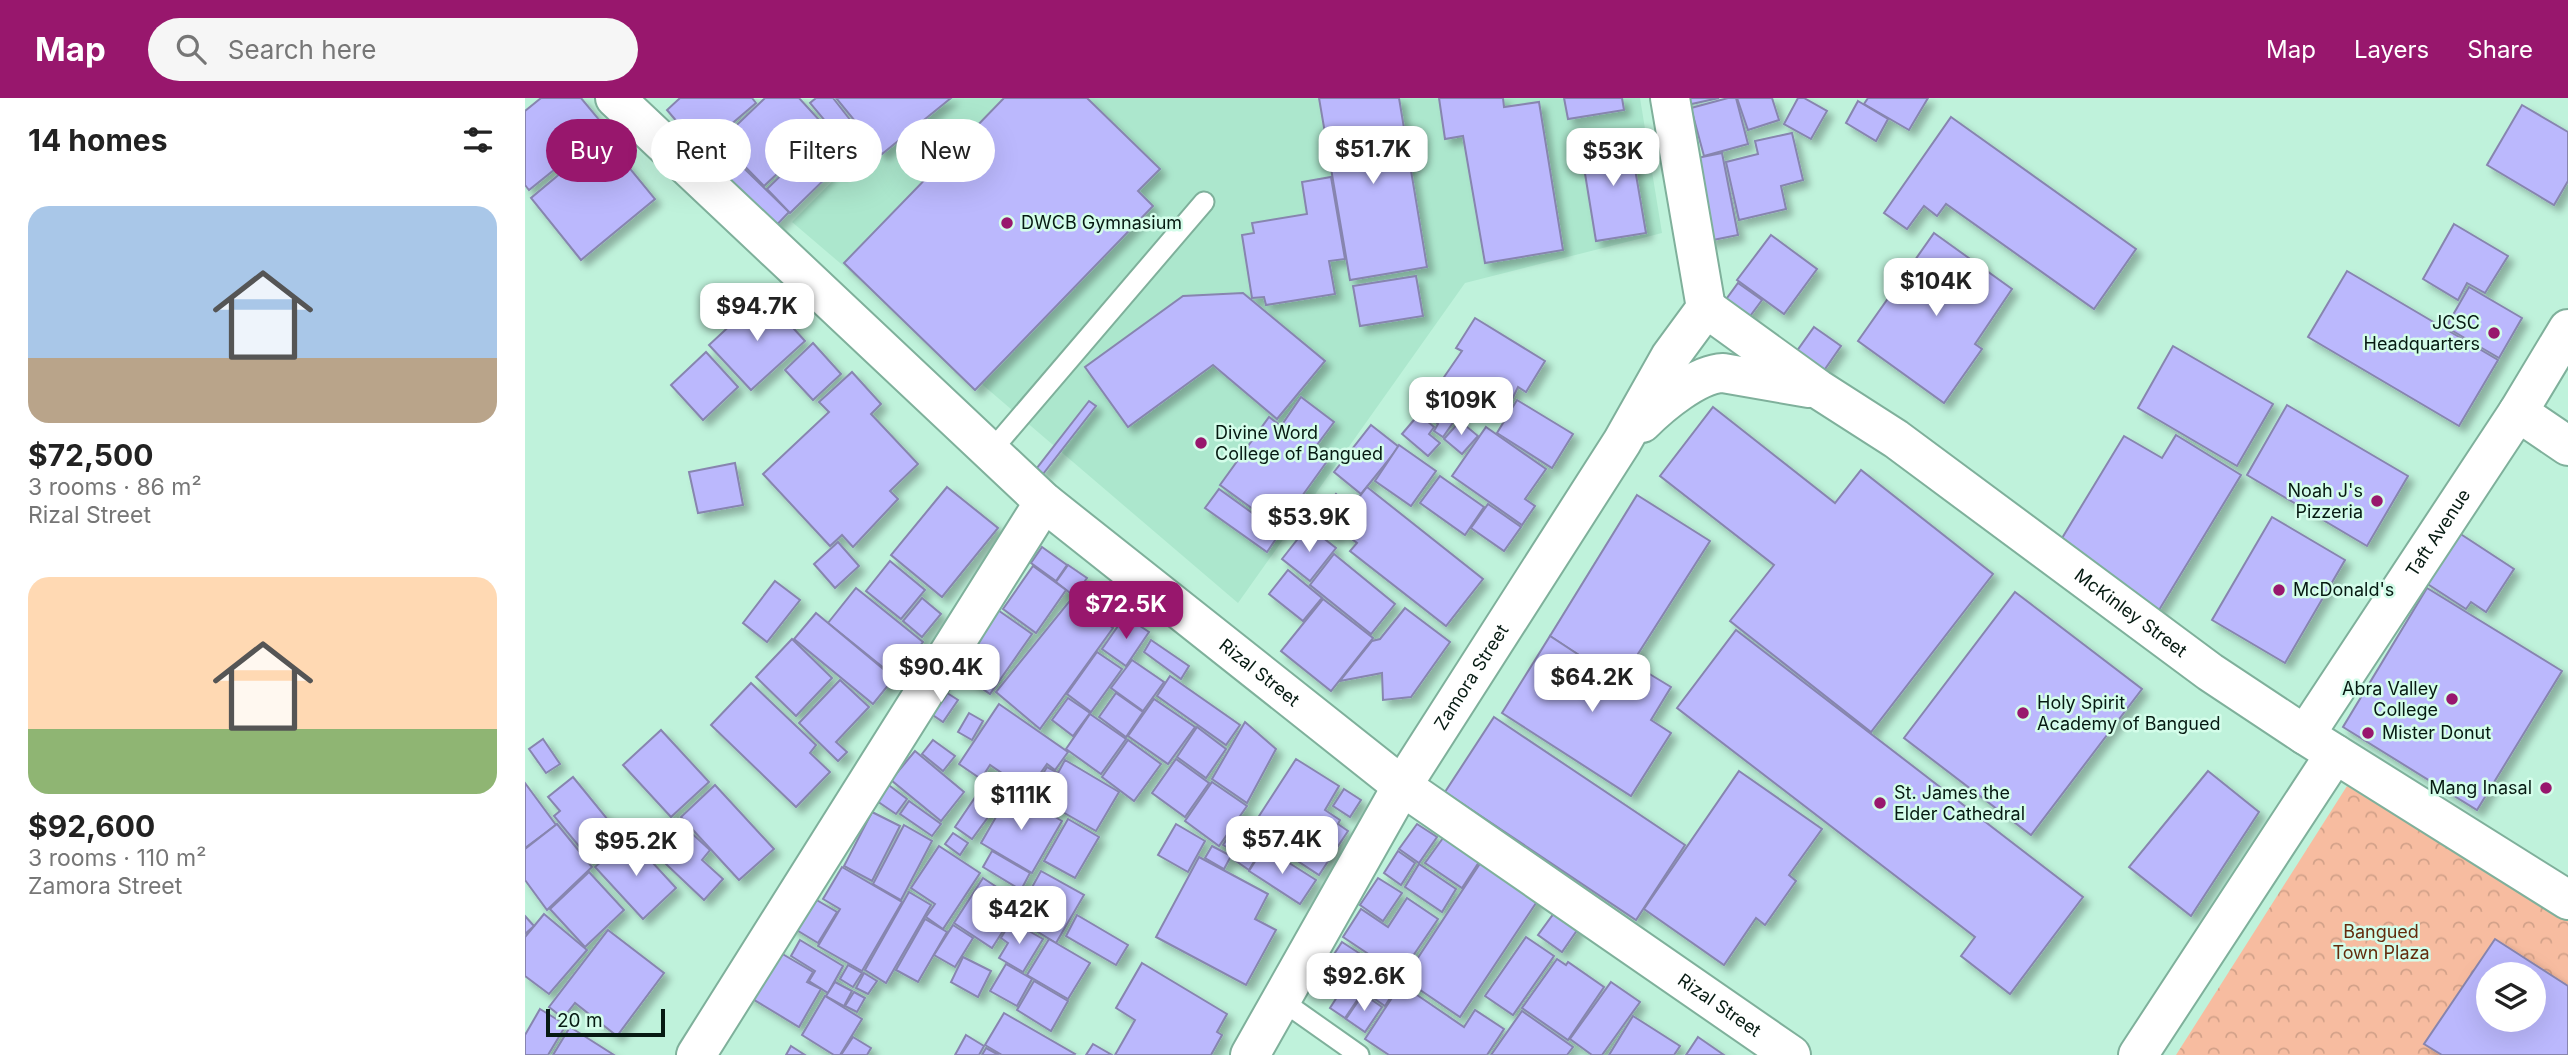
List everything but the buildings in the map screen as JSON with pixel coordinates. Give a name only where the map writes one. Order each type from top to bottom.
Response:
[{"type":"street","name":"Rizal Street","points":[[615,98],[1044,502],[1402,786],[1791,1055]]},
{"type":"street","points":[[1670,98],[1706,308]]},
{"type":"street","name":"McKinley Street","points":[[1706,308],[1818,389],[1896,439],[2210,672],[2320,745],[2568,900]]},
{"type":"street","name":"Zamora Street","points":[[1250,1055],[1402,786],[1622,442],[1670,357],[1706,308]]},
{"type":"street","name":"Taft Avenue","points":[[2138,1055],[2568,328]]},
{"type":"street","points":[[1622,442],[1657,407],[1709,374],[1723,373],[1818,389]]},
{"type":"street","points":[[2518,412],[2568,446]]},
{"type":"street","points":[[696,1055],[1044,502]]},
{"type":"lane","points":[[991,452],[1204,202]]},
{"type":"lane","points":[[1281,1000],[1359,1055]]},
{"type":"shaded area","name":"Divine Word College of Bangued","points":[[915,98],[1640,98],[1662,233],[1465,283],[1238,603],[792,222],[832,182],[882,182],[882,131]]},
{"type":"green space","name":"Bangued Town Plaza","points":[[2347,786],[2568,920],[2568,1055],[2176,1055]]},
{"type":"place","name":"DWCB Gymnasium","points":[[1007,223]]},
{"type":"place","name":"JCSC Headquarters","points":[[2494,333]]},
{"type":"place","name":"Divine Word College of Bangued","points":[[1201,443]]},
{"type":"place","name":"Noah J's Pizzeria","points":[[2377,501]]},
{"type":"place","name":"McDonald's","points":[[2279,590]]},
{"type":"place","name":"Abra Valley College","points":[[2452,699]]},
{"type":"place","name":"Holy Spirit Academy of Bangued","points":[[2023,713]]},
{"type":"place","name":"Mister Donut","points":[[2368,733]]},
{"type":"place","name":"Mang Inasal","points":[[2546,788]]},
{"type":"place","name":"St. James the Elder Cathedral","points":[[1880,803]]}]
